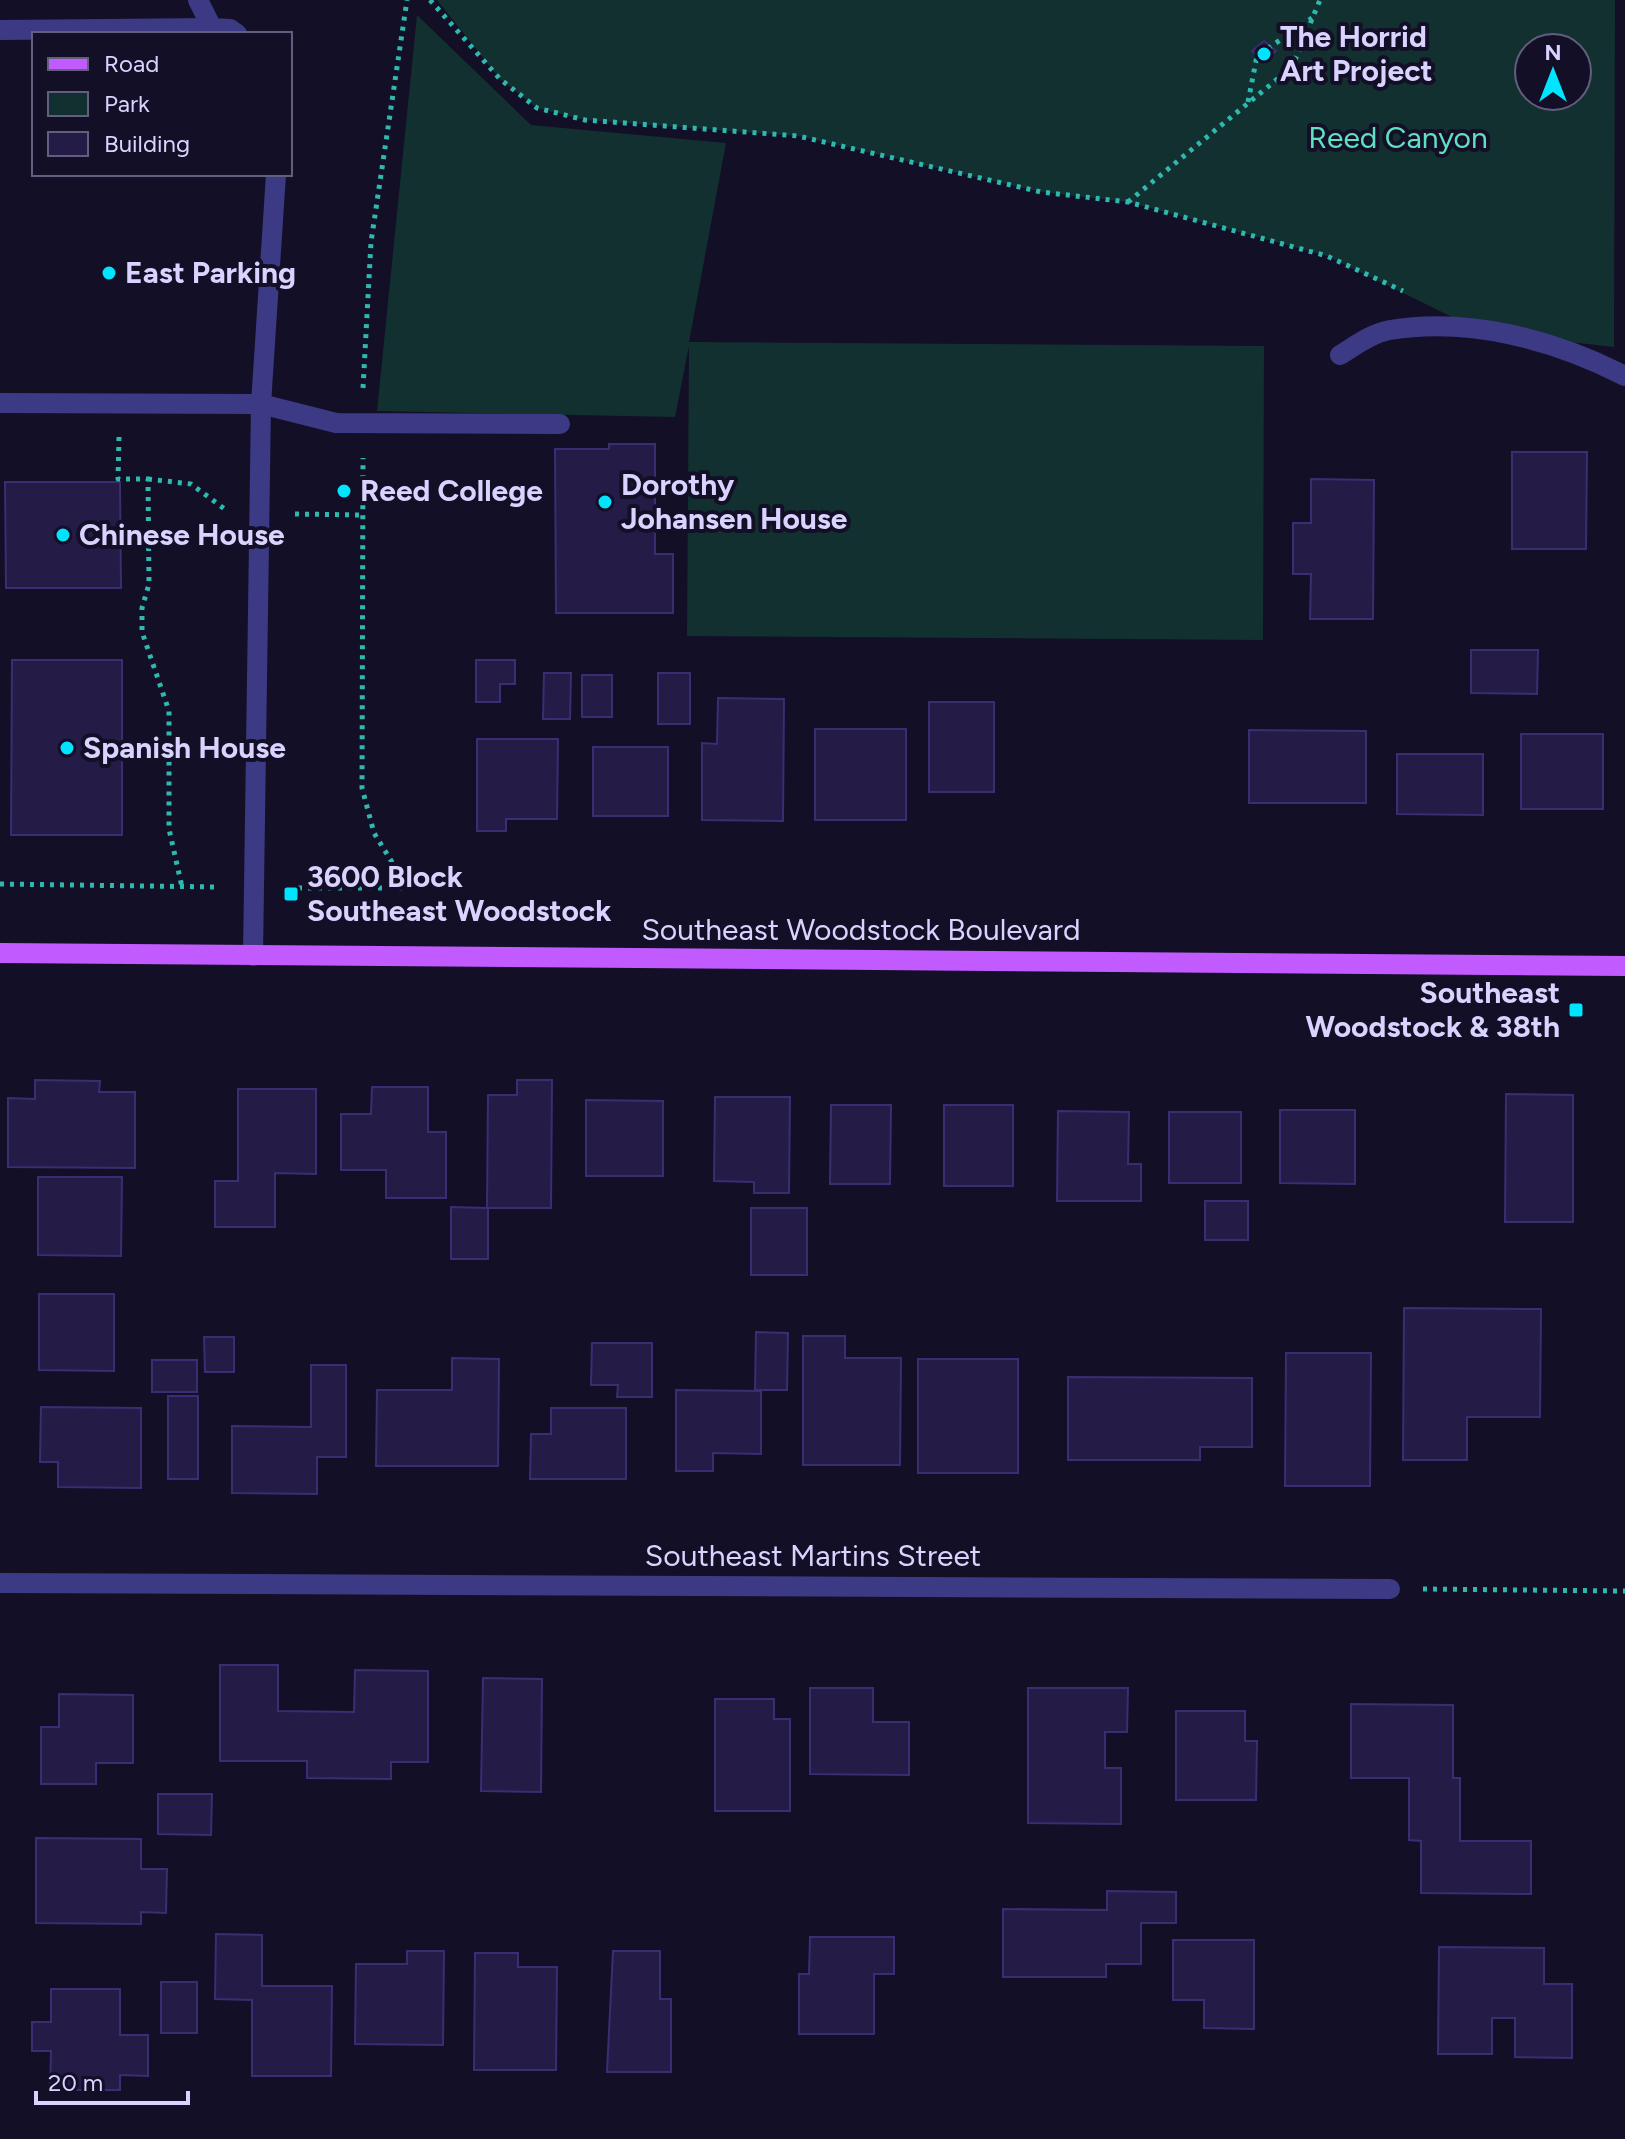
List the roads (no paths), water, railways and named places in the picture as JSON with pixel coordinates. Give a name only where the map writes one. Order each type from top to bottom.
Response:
[{"type":"main road","name":"Southeast Woodstock Boulevard","points":[[0,953],[1625,966]]},
{"type":"street","points":[[198,0],[212,28]]},
{"type":"street","points":[[0,30],[212,28],[234,32]]},
{"type":"street","points":[[253,956],[261,404],[276,176]]},
{"type":"street","points":[[1340,355],[1387,330],[1442,327],[1513,334],[1582,353],[1625,376]]},
{"type":"street","points":[[0,403],[261,404],[336,423],[560,424]]},
{"type":"street","name":"Southeast Martins Street","points":[[0,1583],[1390,1589]]},
{"type":"place","name":"The Horrid Art Project","points":[[1264,54]]},
{"type":"place","name":"East Parking","points":[[109,273]]},
{"type":"place","name":"Reed College","points":[[344,491]]},
{"type":"place","name":"Dorothy Johansen House","points":[[605,502]]},
{"type":"place","name":"Chinese House","points":[[63,535]]},
{"type":"place","name":"Spanish House","points":[[67,748]]},
{"type":"place","name":"3600 Block Southeast Woodstock","points":[[291,894]]},
{"type":"place","name":"Southeast Woodstock & 38th","points":[[1576,1010]]},
{"type":"park label","name":"Reed Canyon","points":[[1398,138]]}]
